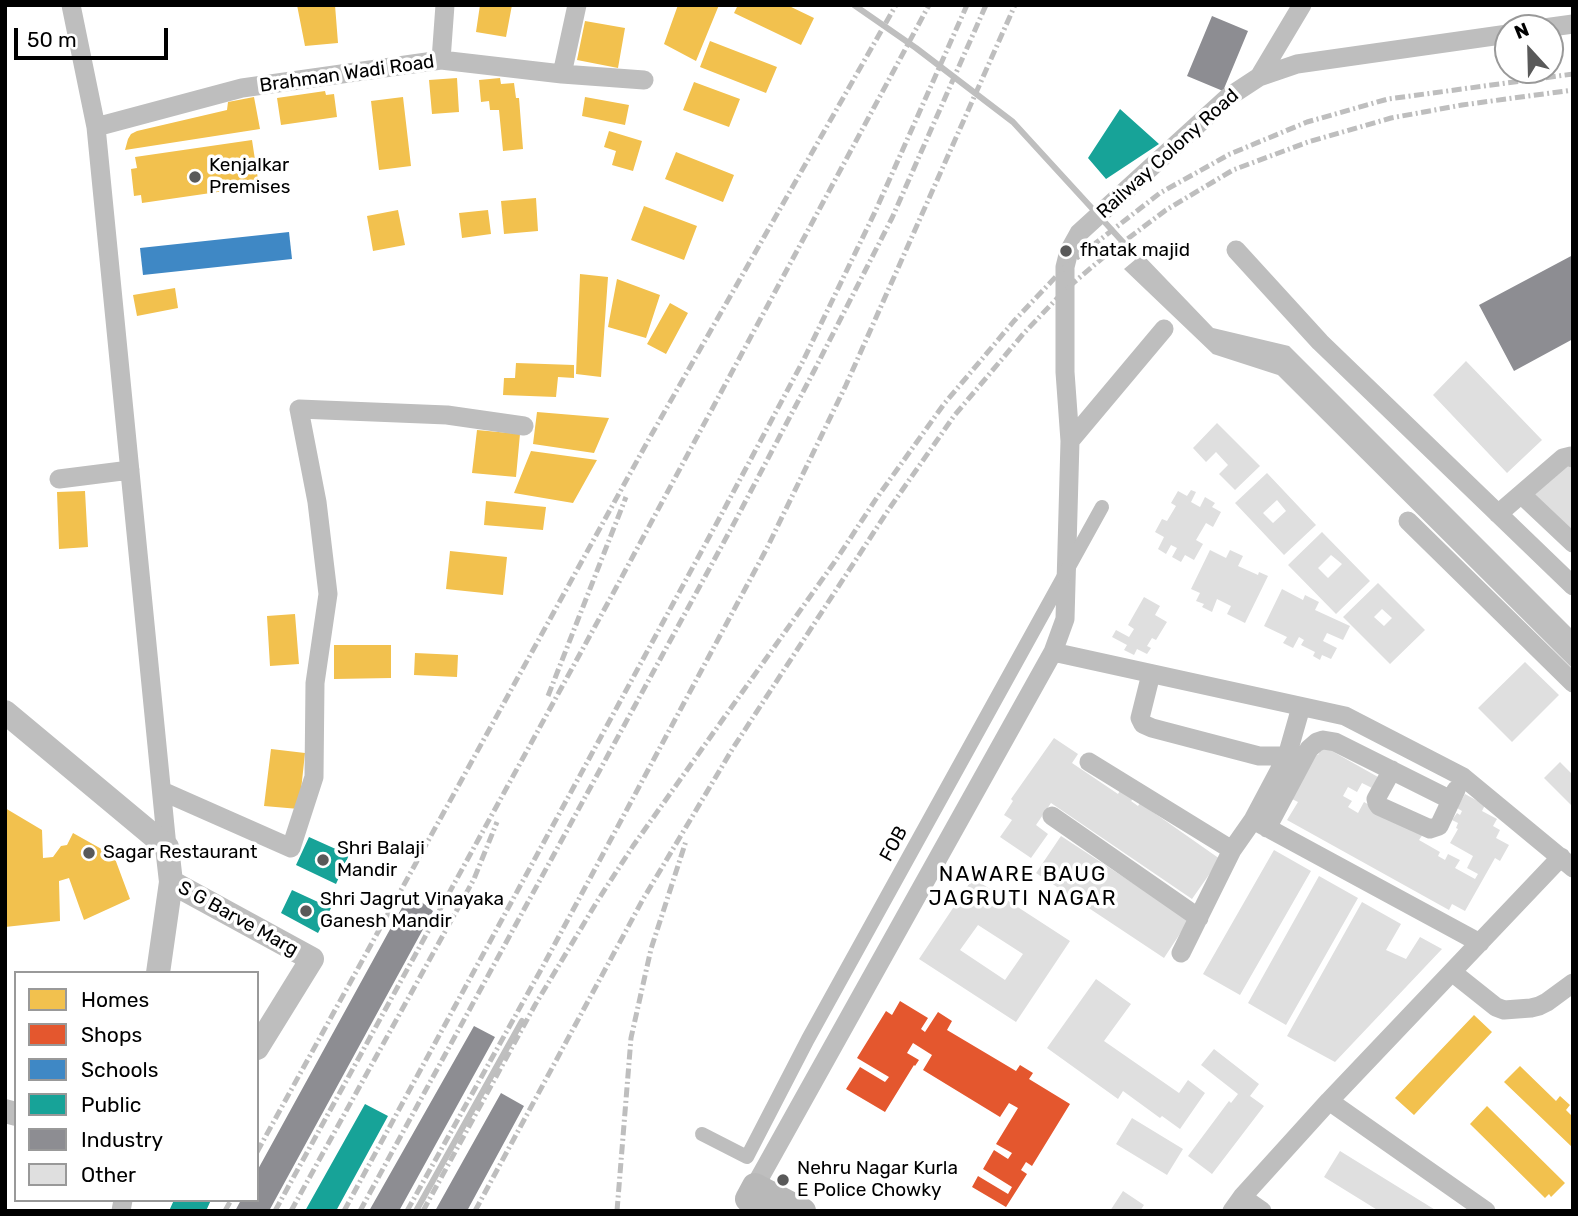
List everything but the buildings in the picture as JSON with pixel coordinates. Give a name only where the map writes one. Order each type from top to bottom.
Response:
[{"type":"main road","points":[[752,1202],[803,1211]]},
{"type":"street","points":[[71,5],[96,127],[171,882]]},
{"type":"street","points":[[441,60],[445,5]]},
{"type":"street","points":[[562,74],[577,5]]},
{"type":"street","points":[[1259,77],[1302,5]]},
{"type":"street","name":"Railway Colony Road","points":[[752,1202],[1053,652],[1065,619],[1070,441],[1065,372],[1065,290],[1069,251],[1079,233],[1227,98],[1259,77],[1297,64],[1494,36]]},
{"type":"street","name":"Brahman Wadi Road","points":[[96,127],[242,88],[441,60],[643,80]]},
{"type":"street","points":[[1236,250],[1320,342],[1573,586]]},
{"type":"street","points":[[1070,441],[1164,329]]},
{"type":"street","points":[[162,791],[290,848],[314,777],[316,683],[328,594],[317,502],[299,409],[447,415],[524,426]]},
{"type":"street","points":[[1498,514],[1563,458],[1573,458]]},
{"type":"street","points":[[59,479],[130,470]]},
{"type":"street","points":[[1521,494],[1570,540],[1545,559]]},
{"type":"street","name":"FOB","points":[[702,1134],[747,1157],[808,1039],[1102,508]]},
{"type":"street","points":[[1408,521],[1573,683]]},
{"type":"street","points":[[1053,652],[1345,716],[1463,777],[1567,863],[1480,943],[1329,1101],[1237,1204],[1262,1211]]},
{"type":"street","points":[[1151,674],[1140,718],[1143,724],[1152,729],[1259,756],[1287,756]]},
{"type":"street","points":[[1260,824],[1287,756],[1301,707]]},
{"type":"street","points":[[5,712],[167,848]]},
{"type":"street","points":[[1181,953],[1233,850],[1260,824],[1309,749],[1317,742],[1335,742],[1451,800]]},
{"type":"street","points":[[1089,762],[1233,850]]},
{"type":"street","points":[[1392,770],[1376,799],[1380,806],[1430,829],[1438,826],[1463,777]]},
{"type":"street","points":[[1052,816],[1199,918]]},
{"type":"street","points":[[1260,824],[1480,943]]},
{"type":"street","name":"S G Barve Marg","points":[[158,971],[171,882],[312,959],[259,1045]]},
{"type":"street","points":[[1452,972],[1496,1007],[1504,1010],[1539,1006],[1573,983]]},
{"type":"street","points":[[1329,1101],[1486,1211]]},
{"type":"shaded area","points":[[1142,254],[1213,328],[1289,346],[1573,630],[1573,669],[1278,375],[1213,354],[1124,269]]},
{"type":"waterway","points":[[854,5],[916,48],[1013,122],[1143,264]]},
{"type":"waterway","points":[[416,1211],[522,1021]]},
{"type":"railway","points":[[259,1148],[649,439],[896,5]]},
{"type":"railway","points":[[275,1211],[610,599],[929,5]]},
{"type":"railway","points":[[344,1211],[803,361],[875,212],[967,5]]},
{"type":"railway","points":[[360,1211],[815,369],[892,218],[986,5]]},
{"type":"railway","points":[[407,1211],[543,966],[767,548],[846,385],[1015,5]]},
{"type":"railway","points":[[423,1211],[535,1005],[633,846],[944,404],[1014,321],[1065,267],[1160,193],[1230,154],[1307,122],[1388,99],[1573,74]]},
{"type":"railway","points":[[475,1211],[642,901],[733,748],[889,509],[954,416],[1024,333],[1065,290],[1166,210],[1233,170],[1308,142],[1391,118],[1573,90]]},
{"type":"railway","points":[[548,696],[626,497]]},
{"type":"railway","points":[[291,1211],[474,879],[497,822]]},
{"type":"railway","points":[[617,1211],[631,1038],[651,949],[686,841]]},
{"type":"railway","points":[[225,1211],[230,1202]]},
{"type":"place","name":"Kenjalkar Premises","points":[[195,177]]},
{"type":"place","name":"fhatak majid","points":[[1066,251]]},
{"type":"place","name":"Sagar Restaurant","points":[[89,853]]},
{"type":"place","name":"Shri Balaji Mandir","points":[[323,860]]},
{"type":"place","name":"Shri Jagrut Vinayaka Ganesh Mandir","points":[[306,911]]},
{"type":"place","name":"Nehru Nagar Kurla E Police Chowky","points":[[783,1180]]},
{"type":"district","name":"NAWARE BAUG JAGRUTI NAGAR","points":[[1023,887]]}]
